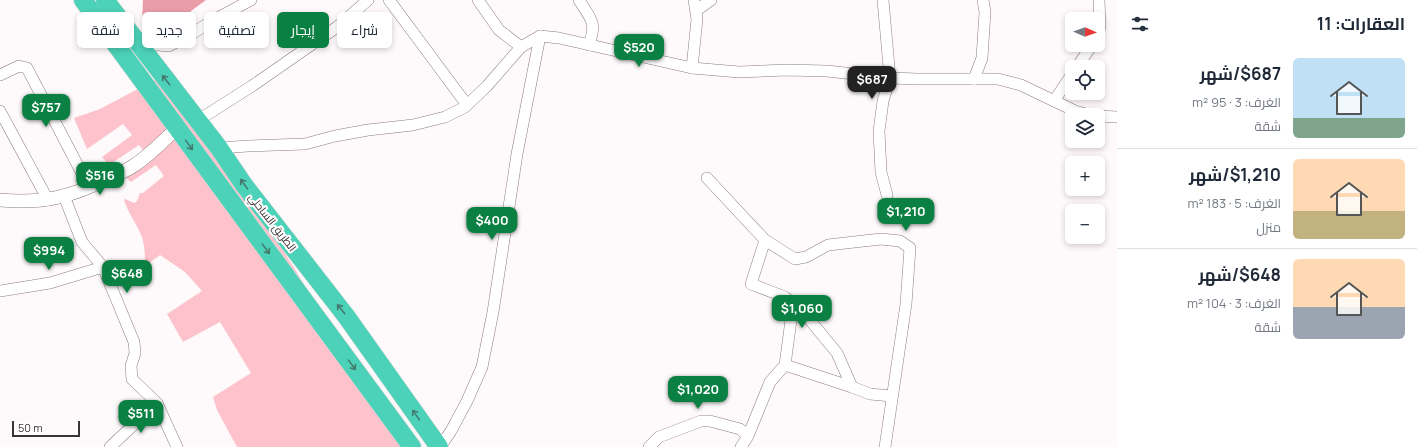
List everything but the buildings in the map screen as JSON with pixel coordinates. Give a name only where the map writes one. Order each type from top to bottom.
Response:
[{"type":"highway","name":"الطريق الساحلي","points":[[83,0],[321,321],[412,447]]},
{"type":"highway","name":"الطريق الساحلي","points":[[105,0],[219,148],[244,185],[346,316],[439,447]]},
{"type":"street","points":[[137,43],[169,46],[251,0]]},
{"type":"street","points":[[197,121],[252,86],[337,27],[368,0]]},
{"type":"street","points":[[389,0],[467,105]]},
{"type":"street","points":[[478,0],[499,30],[521,47]]},
{"type":"street","points":[[579,0],[592,18],[594,30],[589,45]]},
{"type":"street","points":[[692,68],[697,19],[695,5],[711,0]]},
{"type":"street","points":[[883,0],[890,78],[883,101],[879,131],[881,172],[887,195]]},
{"type":"street","points":[[974,79],[982,58],[985,12],[983,0]]},
{"type":"street","points":[[1099,0],[1099,12]]},
{"type":"street","points":[[219,148],[305,144],[355,133],[413,125],[445,117],[467,105],[487,86],[521,47],[540,36],[559,38],[692,68],[739,72],[786,70],[827,71],[890,78],[998,79],[1021,85],[1069,108]]},
{"type":"street","points":[[439,447],[451,431],[467,401],[482,367],[517,154],[540,36]]},
{"type":"street","points":[[0,75],[19,66],[27,68],[89,187]]},
{"type":"street","points":[[1054,101],[1065,84]]},
{"type":"street","points":[[0,111],[48,200]]},
{"type":"street","points":[[1105,116],[1117,116]]},
{"type":"street","points":[[0,200],[48,200],[89,187],[133,166],[157,147],[177,128]]},
{"type":"street","points":[[707,178],[765,240],[795,259],[806,256],[828,245],[881,239],[900,241],[910,248],[906,304],[885,447]]},
{"type":"street","points":[[64,196],[82,242],[102,266],[134,342],[135,353],[131,366],[132,379],[157,403],[177,447]]},
{"type":"street","points":[[765,240],[751,284],[785,297],[809,320],[837,353],[852,386]]},
{"type":"street","points":[[0,291],[50,283],[102,266]]},
{"type":"street","points":[[741,447],[748,436],[770,382],[786,365],[793,305]]},
{"type":"street","points":[[786,365],[852,386],[870,394],[892,396]]},
{"type":"street","points":[[110,447],[157,403]]},
{"type":"street","points":[[649,447],[660,438],[701,421],[710,421],[740,429],[748,436]]},
{"type":"shaded area","points":[[143,0],[206,0],[190,12],[142,12]]},
{"type":"shaded area","points":[[172,71],[405,447],[237,447],[217,410],[213,397],[251,373],[220,322],[183,342],[167,314],[202,291],[185,272],[160,255],[145,266],[142,237],[124,200],[125,199],[134,203],[137,201],[140,193],[143,193],[164,176],[156,165],[131,182],[123,175],[148,156],[139,145],[109,165],[102,157],[132,135],[123,124],[87,149],[74,118],[100,109]]}]
